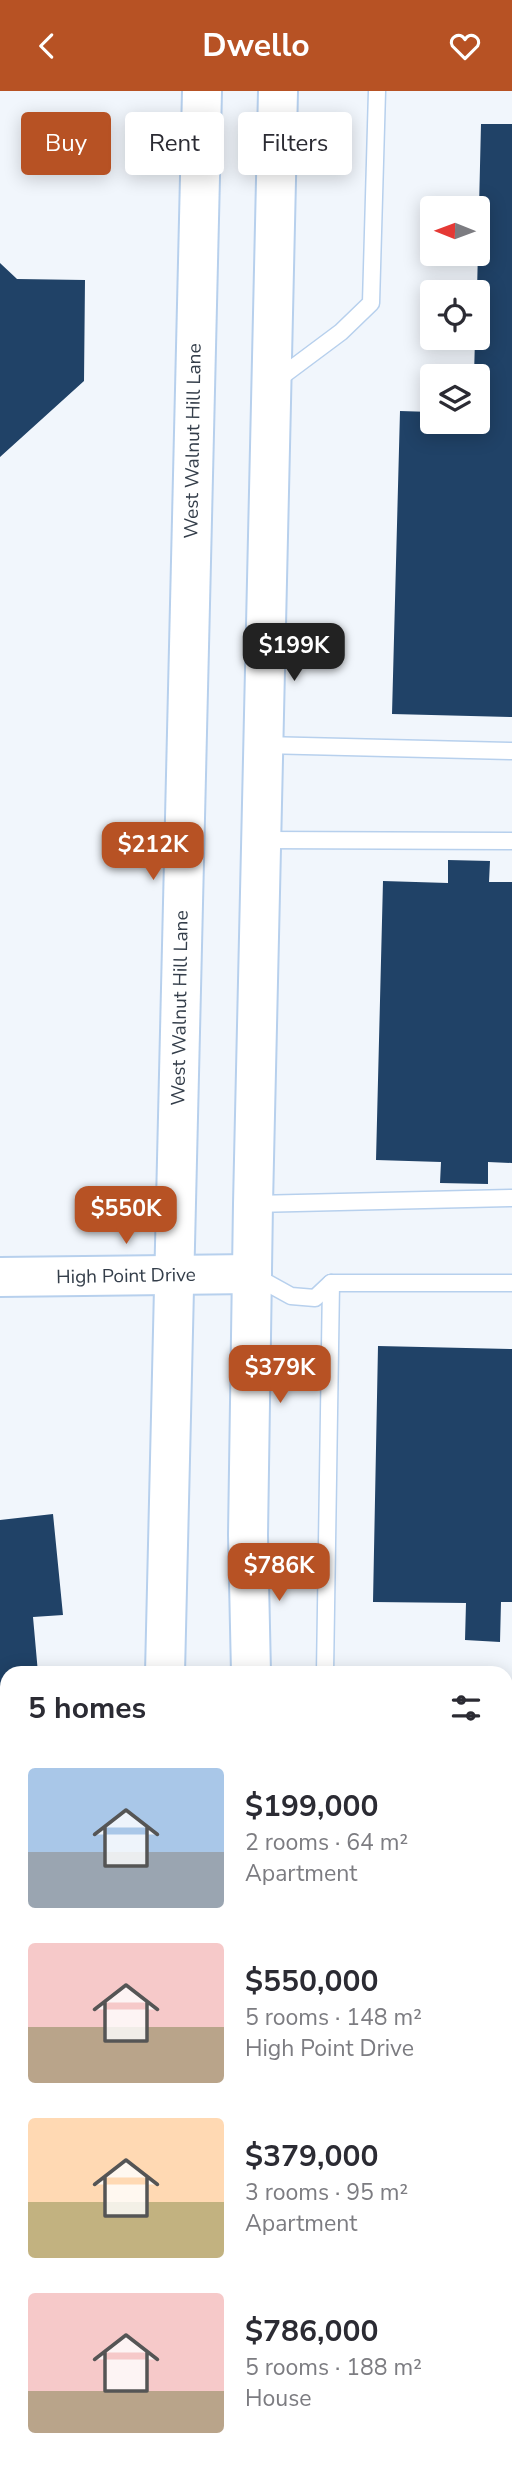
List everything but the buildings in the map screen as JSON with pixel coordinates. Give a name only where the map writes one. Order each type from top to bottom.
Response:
[{"type":"main road","name":"West Walnut Hill Lane","points":[[165,1666],[202,91]]},
{"type":"main road","points":[[251,1666],[248,1535],[253,1204],[278,91]]},
{"type":"main road","name":"High Point Drive","points":[[0,1277],[252,1274]]},
{"type":"lane","points":[[272,383],[341,332],[371,303],[377,91]]},
{"type":"lane","points":[[263,744],[512,751]]},
{"type":"lane","points":[[261,840],[512,841]]},
{"type":"lane","points":[[253,1204],[512,1198]]},
{"type":"lane","points":[[252,1274],[291,1296],[315,1298],[331,1283],[512,1283]]},
{"type":"lane","points":[[325,1666],[331,1283]]}]
